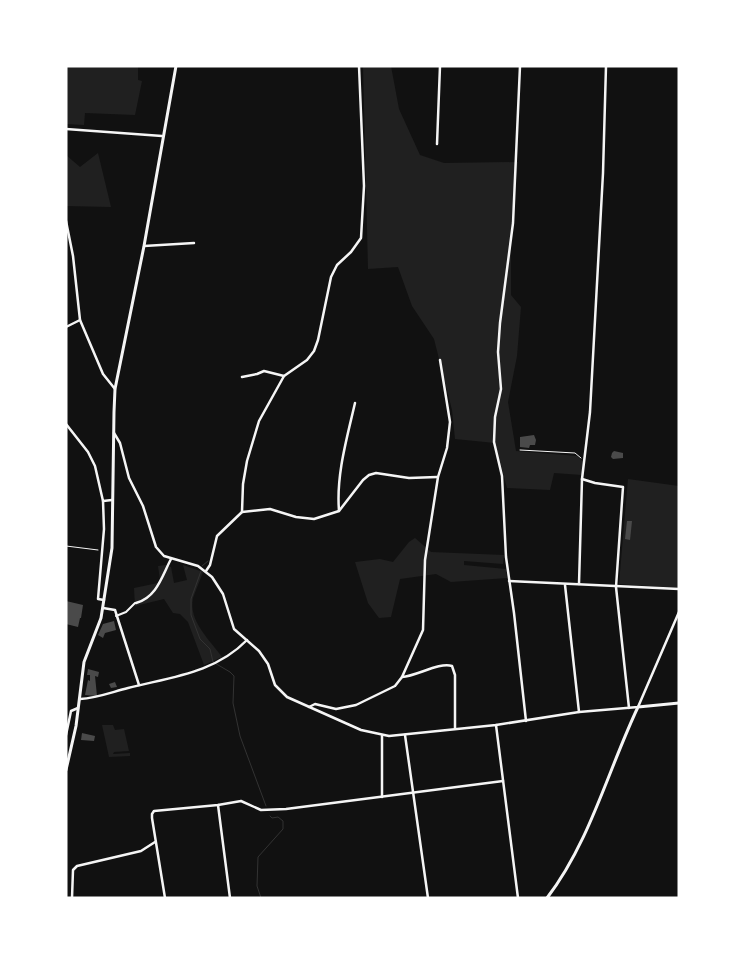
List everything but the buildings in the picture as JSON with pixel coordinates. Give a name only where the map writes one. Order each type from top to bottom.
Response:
[{"type":"main road","points":[[66,770],[78,708],[84,662],[103,608],[112,548],[115,389],[144,246],[162,136],[176,66]]},
{"type":"main road","points":[[547,898],[565,871],[580,842],[638,707],[679,703]]},
{"type":"street","points":[[242,512],[243,484],[256,430],[284,376],[307,360],[314,351],[331,277],[337,265],[356,247],[363,232],[364,186],[359,66]]},
{"type":"street","points":[[437,144],[440,66]]},
{"type":"street","points":[[520,66],[513,223],[500,323],[498,352],[501,389],[495,418],[494,442],[501,472],[509,581],[526,721]]},
{"type":"street","points":[[580,584],[582,479],[590,412],[603,173],[606,66]]},
{"type":"street","points":[[66,129],[162,136]]},
{"type":"street","points":[[66,221],[70,237],[80,320],[103,374],[115,389]]},
{"type":"street","points":[[144,246],[194,243]]},
{"type":"street","points":[[66,327],[80,320]]},
{"type":"street","points":[[309,707],[315,704],[336,708],[356,705],[392,688],[402,677],[423,630],[425,560],[438,477],[447,448],[450,422],[440,360]]},
{"type":"street","points":[[242,377],[264,371],[284,376]]},
{"type":"street","points":[[339,511],[338,497],[344,454],[356,402]]},
{"type":"street","points":[[66,424],[88,452],[98,473],[103,501],[104,529],[98,600],[104,600]]},
{"type":"street","points":[[114,432],[120,443],[129,478],[143,506],[156,547],[164,556],[194,564],[206,571],[220,588],[234,629],[264,658],[275,685],[280,692],[286,697],[344,723],[382,736],[496,725],[579,712],[638,707],[679,612]]},
{"type":"street","points":[[206,571],[210,565],[217,536],[242,512],[270,509],[296,517],[314,519],[339,511],[363,480],[370,475],[376,473],[409,478],[438,477]]},
{"type":"street","points":[[582,479],[623,487],[616,587],[629,708]]},
{"type":"street","points":[[103,501],[112,500]]},
{"type":"street","points":[[116,616],[146,599],[158,587],[171,559]]},
{"type":"street","points":[[509,581],[679,589]]},
{"type":"street","points":[[565,584],[579,712]]},
{"type":"street","points":[[103,608],[114,609],[139,685]]},
{"type":"street","points":[[79,700],[94,698],[180,676],[211,665],[234,653],[247,640]]},
{"type":"street","points":[[402,677],[409,677],[442,666],[452,666],[454,675],[455,728]]},
{"type":"street","points":[[66,735],[71,711],[74,708],[78,708]]},
{"type":"street","points":[[496,725],[518,898]]},
{"type":"street","points":[[405,734],[428,898]]},
{"type":"street","points":[[382,736],[382,797]]},
{"type":"street","points":[[165,898],[152,818],[154,811],[241,801],[261,810],[276,810],[414,794],[503,781]]},
{"type":"street","points":[[218,805],[230,898]]},
{"type":"street","points":[[72,898],[73,870],[77,866],[141,851],[156,842]]},
{"type":"path","points":[[520,450],[575,453],[584,463]]},
{"type":"path","points":[[66,546],[101,550]]},
{"type":"shaded area","points":[[66,66],[138,66],[138,80],[142,81],[135,115],[85,113],[84,125],[66,124]]},
{"type":"shaded area","points":[[363,66],[391,66],[399,109],[420,155],[444,163],[518,162],[511,226],[511,295],[521,307],[517,356],[508,402],[516,451],[577,456],[584,462],[582,475],[554,473],[550,490],[507,488],[495,443],[455,439],[452,410],[434,339],[412,306],[398,267],[368,269]]},
{"type":"shaded area","points":[[98,153],[111,207],[66,206],[66,155],[80,167]]},
{"type":"shaded area","points":[[628,479],[679,486],[679,588],[619,584]]},
{"type":"shaded area","points":[[415,538],[431,552],[504,555],[503,564],[464,561],[464,565],[506,569],[507,578],[451,582],[436,574],[400,579],[391,617],[379,618],[368,603],[355,562],[380,559],[393,562],[409,542]]},
{"type":"shaded area","points":[[166,565],[171,567],[174,583],[187,580],[183,565],[203,572],[193,598],[194,615],[201,630],[222,657],[204,665],[188,622],[180,614],[173,613],[164,599],[135,606],[134,588],[158,583],[160,580],[158,566]]},
{"type":"shaded area","points":[[102,725],[113,725],[115,730],[124,729],[129,751],[114,752],[113,754],[130,753],[130,756],[109,757]]},
{"type":"waterway","points":[[202,566],[208,561]]},
{"type":"waterway","points":[[201,571],[191,599],[191,615],[200,639],[210,649],[213,662],[234,676],[233,703],[240,736],[266,806]]},
{"type":"waterway","points":[[261,898],[257,886],[258,857],[283,829],[283,821],[278,817],[272,818],[270,816]]}]
